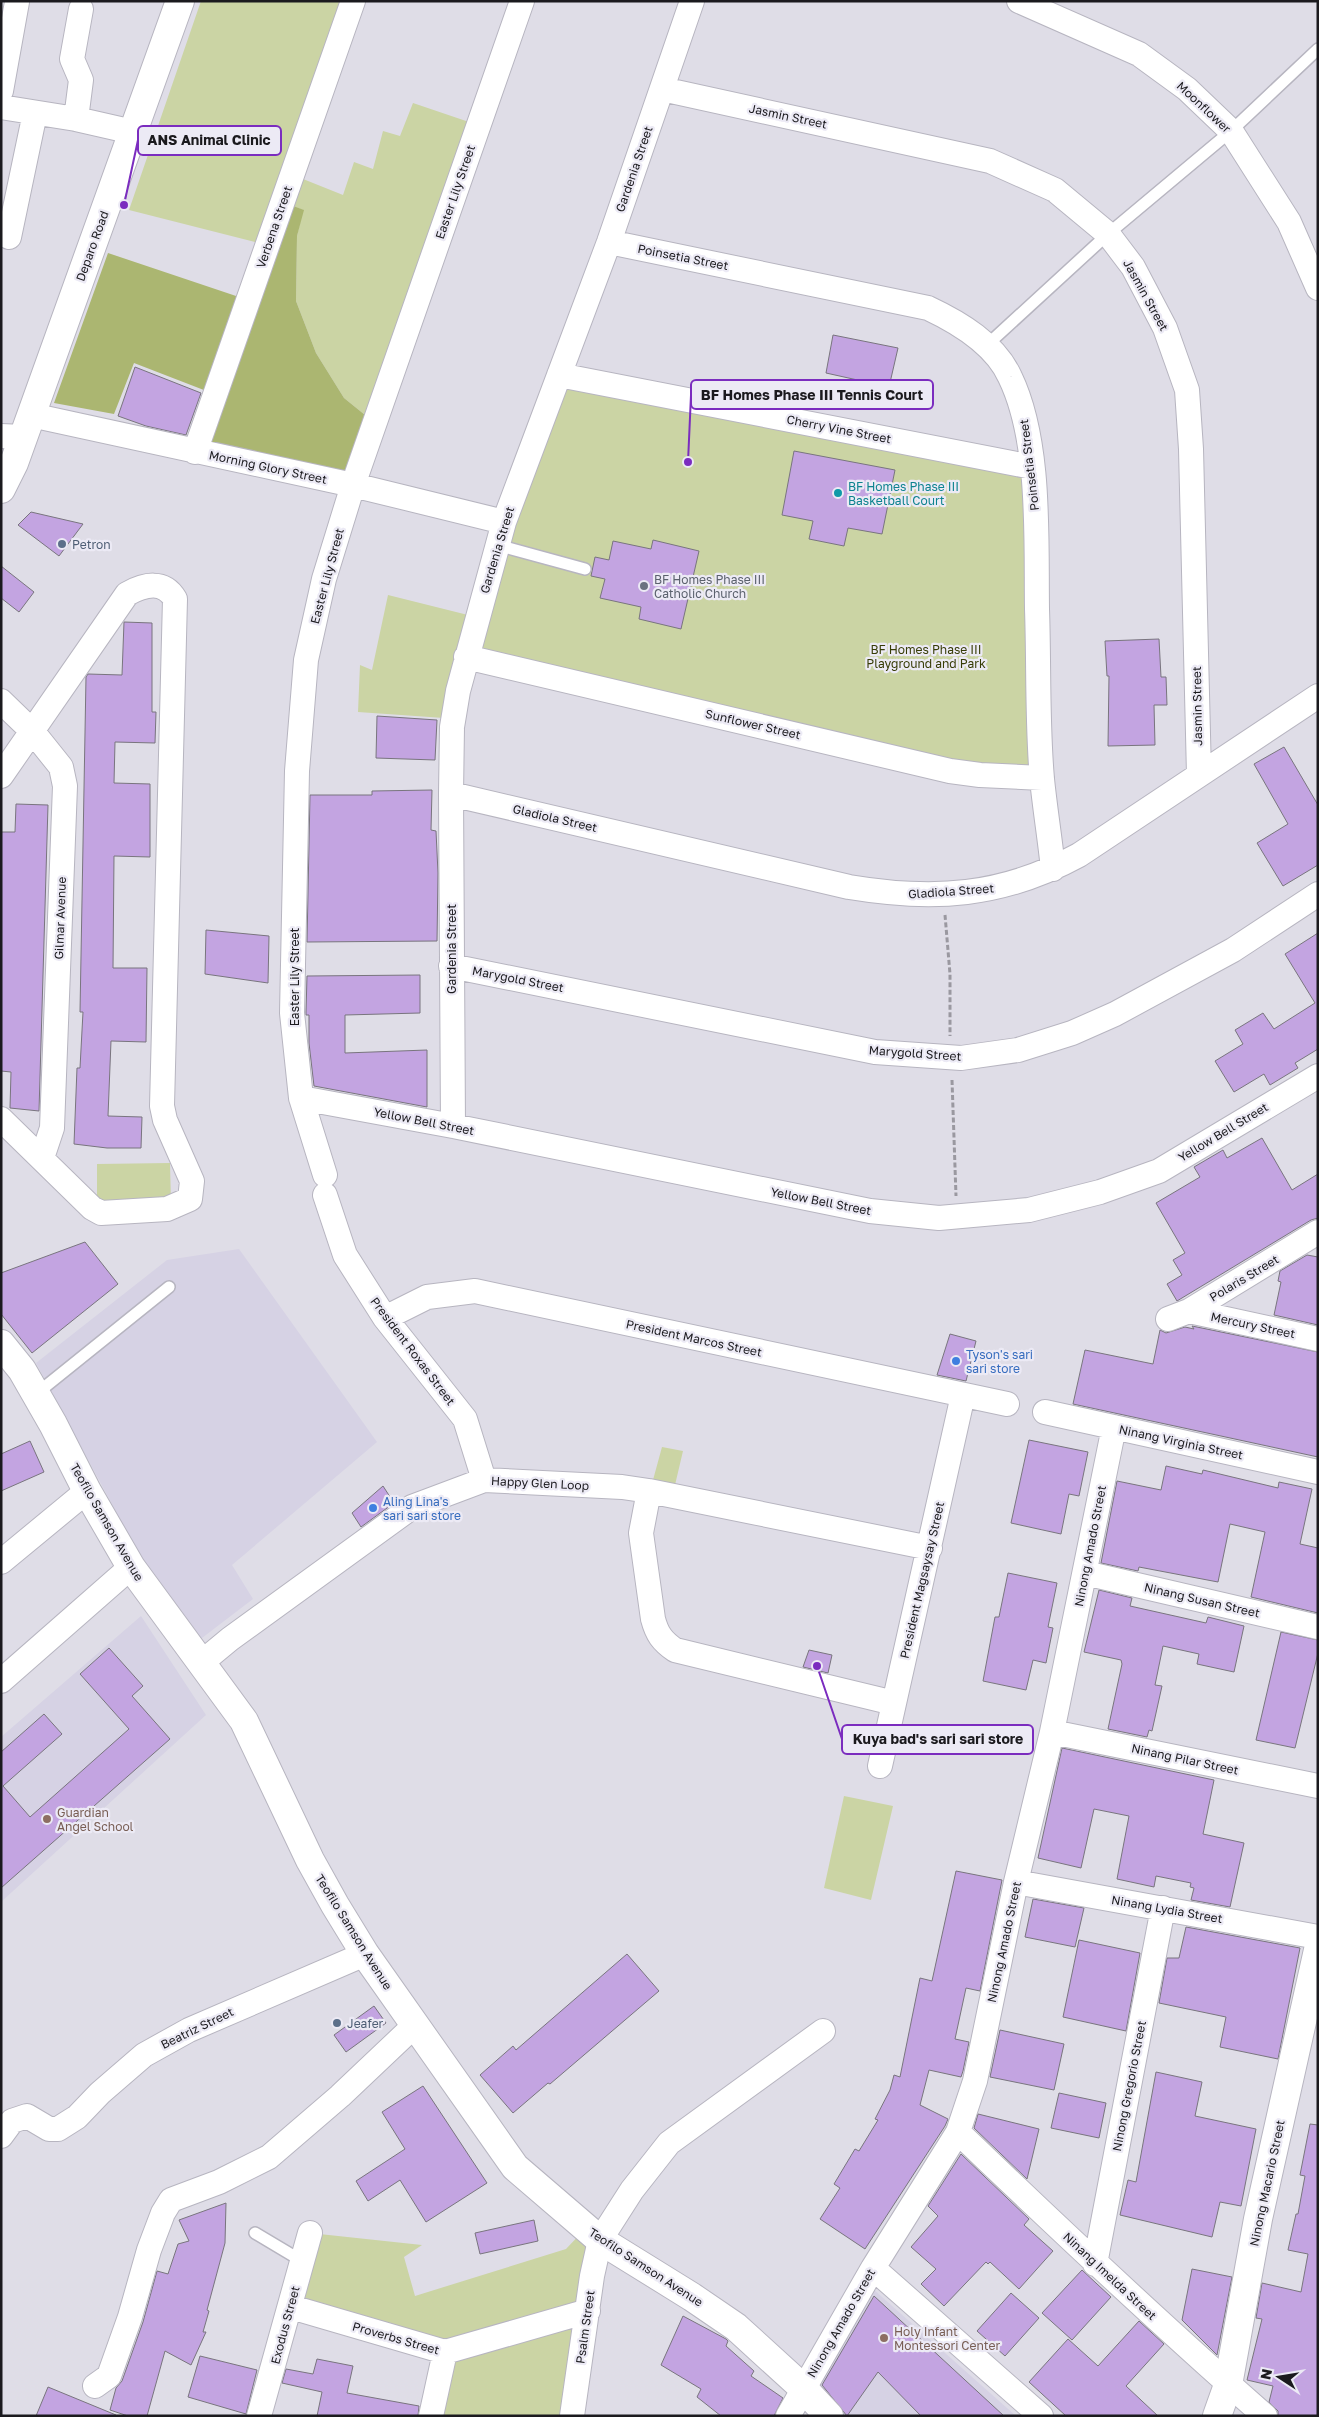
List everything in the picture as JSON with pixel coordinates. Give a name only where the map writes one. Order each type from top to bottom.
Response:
[{"type":"main road","name":"Deparo Road","points":[[1,489],[19,429],[133,132],[180,1]]},
{"type":"main road","name":"Teofilo Samson Avenue","points":[[1,1344],[22,1370],[87,1491],[131,1566],[244,1721],[310,1860],[335,1906],[365,1954],[515,2166],[600,2240],[692,2297],[736,2327],[802,2388],[829,2416]]},
{"type":"main road","name":"Ninong Macario Street","points":[[1217,2416],[1228,2385],[1258,2219],[1318,1950]]},
{"type":"street","name":"Verbena Street","points":[[196,452],[353,1]]},
{"type":"street","name":"Easter Lily Street","points":[[325,1185],[301,1098],[292,1013],[297,771],[306,660],[324,579],[353,485],[522,1]]},
{"type":"street","name":"Gardenia Street","points":[[453,1126],[451,966],[452,727],[466,657],[504,522],[609,242],[692,1]]},
{"type":"street","name":"Moonflower","points":[[1019,1],[1139,54],[1187,88],[1231,131],[1289,222],[1318,288]]},
{"type":"street","points":[[1,91],[17,2]]},
{"type":"street","points":[[76,119],[81,80],[72,60],[81,9]]},
{"type":"street","name":"Jasmin Street","points":[[662,88],[990,161],[1055,190],[1108,234],[1133,268],[1165,328],[1177,357],[1186,390],[1191,449],[1199,775]]},
{"type":"street","points":[[1,107],[76,119],[133,132]]},
{"type":"street","points":[[9,237],[35,113]]},
{"type":"street","name":"Poinsetia Street","points":[[609,242],[928,308],[957,321],[987,345],[1010,376],[1023,412],[1032,467],[1042,778],[1054,869]]},
{"type":"street","name":"Cherry Vine Street","points":[[559,375],[1032,467]]},
{"type":"street","name":"Morning Glory Street","points":[[19,429],[196,452],[353,485],[504,522]]},
{"type":"street","points":[[1,776],[128,594],[142,586],[161,586],[170,591],[175,600],[162,1106],[165,1120],[192,1181],[190,1198],[167,1209],[101,1213],[92,1208],[1,1119]]},
{"type":"street","name":"Sunflower Street","points":[[466,657],[950,771],[980,775],[1042,778]]},
{"type":"street","name":"Gladiola Street","points":[[451,794],[849,887],[904,895],[943,894],[1004,887],[1054,869],[1079,855],[1318,696]]},
{"type":"street","name":"Gilmar Avenue","points":[[1,701],[33,732],[61,767],[65,786],[52,1128],[42,1158]]},
{"type":"street","name":"Marygold Street","points":[[451,966],[875,1052],[960,1058],[1018,1050],[1072,1033],[1115,1014],[1233,950],[1318,894]]},
{"type":"street","name":"Yellow Bell Street","points":[[301,1098],[453,1126],[870,1211],[939,1218],[1029,1210],[1100,1192],[1159,1171],[1318,1076]]},
{"type":"street","name":"President Roxas Street","points":[[325,1185],[345,1255],[385,1318],[465,1419],[484,1480]]},
{"type":"street","name":"Polaris Street","points":[[1178,1315],[1318,1232]]},
{"type":"street","points":[[1292,1248],[1318,1253]]},
{"type":"street","name":"President Marcos Street","points":[[385,1318],[427,1297],[475,1291],[1006,1404]]},
{"type":"street","name":"Mercury Street","points":[[1178,1315],[1318,1339]]},
{"type":"street","name":"President Magsaysay Street","points":[[880,1766],[963,1395]]},
{"type":"street","name":"Ninang Virginia Street","points":[[1045,1412],[1318,1472]]},
{"type":"street","name":"Ninong Amado Street","points":[[788,2416],[802,2388],[873,2268],[958,2132],[974,2081],[1016,1882],[1052,1732],[1114,1427]]},
{"type":"street","name":"Happy Glen Loop","points":[[201,1663],[230,1639],[412,1506],[484,1480],[622,1487],[649,1491],[930,1548]]},
{"type":"street","points":[[1,1562],[87,1491]]},
{"type":"street","points":[[649,1491],[641,1533],[653,1619],[656,1633],[663,1641],[675,1650],[894,1703]]},
{"type":"street","points":[[1,1681],[131,1566]]},
{"type":"street","name":"Ninang Susan Street","points":[[1085,1572],[1318,1627]]},
{"type":"street","name":"Ninang Pilar Street","points":[[1052,1732],[1318,1786]]},
{"type":"street","name":"Ninang Lydia Street","points":[[1016,1882],[1318,1937]]},
{"type":"street","name":"Ninong Gregorio Street","points":[[1095,2264],[1163,1908]]},
{"type":"street","name":"Beatriz Street","points":[[1,2136],[12,2121],[27,2116],[49,2129],[66,2125],[78,2117],[100,2093],[144,2055],[188,2030],[365,1954]]},
{"type":"street","points":[[95,2386],[109,2376],[130,2317],[149,2250],[163,2213],[171,2200],[219,2182],[268,2157],[340,2096],[415,2025]]},
{"type":"street","points":[[600,2240],[632,2190],[669,2143],[822,2031]]},
{"type":"street","name":"Ninang Imelda Street","points":[[958,2132],[1095,2264],[1228,2385],[1265,2416]]},
{"type":"street","name":"Exodus Street","points":[[259,2416],[291,2307],[310,2233]]},
{"type":"street","name":"Psalm Street","points":[[572,2416],[600,2240]]},
{"type":"street","points":[[873,2268],[1041,2416]]},
{"type":"street","name":"Proverbs Street","points":[[291,2307],[445,2352],[588,2311]]},
{"type":"street","points":[[430,2416],[445,2352]]},
{"type":"lane","points":[[987,345],[1108,234],[1231,131],[1318,49]]},
{"type":"lane","points":[[497,546],[585,569]]},
{"type":"lane","points":[[36,1394],[169,1287]]},
{"type":"lane","points":[[255,2233],[302,2261]]},
{"type":"path","points":[[943,894],[950,974],[956,1216]]},
{"type":"shaded area","points":[[239,1249],[377,1442],[232,1565],[253,1599],[198,1641],[141,1558],[36,1363],[167,1260]]},
{"type":"shaded area","name":"Guardian Angel School","points":[[141,1616],[206,1715],[1,1902],[1,1737]]},
{"type":"shaded area","name":"Holy Infant Montessori Center","points":[[873,2289],[1016,2416],[835,2416],[807,2387]]},
{"type":"green space","points":[[201,1],[345,1],[259,243],[129,210]]},
{"type":"green space","points":[[413,103],[469,122],[365,415],[344,398],[316,353],[296,301],[297,236],[303,210],[288,204],[298,177],[343,195],[354,162],[373,169],[383,131],[400,136]]},
{"type":"green space","points":[[288,204],[304,210],[297,236],[296,301],[316,353],[344,398],[365,415],[345,475],[206,446]]},
{"type":"green space","points":[[108,253],[242,298],[209,392],[134,363],[114,414],[54,403]]},
{"type":"green space","name":"BF Homes Phase III Playground and Park","points":[[561,382],[1026,472],[1034,772],[984,771],[473,653]]},
{"type":"green space","points":[[388,595],[468,615],[444,718],[358,712],[360,665],[372,670]]},
{"type":"green space","points":[[170,1163],[171,1204],[97,1205],[97,1164]]},
{"type":"green space","points":[[662,1447],[683,1451],[675,1485],[653,1480]]},
{"type":"green space","points":[[844,1796],[893,1806],[871,1900],[824,1888]]},
{"type":"green space","points":[[586,2228],[600,2240],[572,2416],[431,2416],[445,2352],[291,2307],[310,2233],[422,2245],[404,2257],[415,2296],[566,2249]]},
{"type":"building","points":[[833,335],[898,348],[889,387],[826,373]]},
{"type":"building","points":[[135,367],[201,393],[186,435],[146,426],[118,416]]},
{"type":"building","name":"BF Homes Phase III Basketball Court","points":[[794,451],[895,470],[882,534],[848,528],[844,546],[809,539],[813,521],[782,515]]},
{"type":"building","points":[[31,512],[83,524],[59,556],[18,525]]},
{"type":"building","points":[[653,540],[699,551],[681,629],[639,619],[641,607],[600,598],[605,579],[591,576],[595,557],[609,560],[613,541],[651,549]]},
{"type":"building","points":[[1,566],[34,592],[19,612],[1,598]]},
{"type":"building","points":[[124,622],[152,623],[152,712],[156,712],[155,743],[115,742],[114,783],[150,784],[150,857],[114,856],[113,968],[147,968],[146,1042],[111,1041],[108,1116],[142,1117],[141,1148],[107,1148],[74,1144],[77,1068],[80,1068],[83,1012],[80,1012],[86,677],[88,674],[122,675]]},
{"type":"building","points":[[1159,639],[1161,677],[1166,677],[1167,705],[1154,705],[1155,745],[1108,746],[1109,676],[1107,676],[1105,641]]},
{"type":"building","points":[[377,716],[437,720],[435,760],[376,758]]},
{"type":"building","points":[[1284,747],[1318,805],[1318,865],[1283,886],[1257,843],[1288,824],[1254,764]]},
{"type":"building","points":[[432,790],[431,830],[436,831],[438,873],[437,941],[307,942],[310,795],[372,795],[372,791]]},
{"type":"building","points":[[16,804],[48,805],[39,1111],[10,1108],[11,1072],[1,1071],[1,832],[15,832]]},
{"type":"building","points":[[206,930],[269,936],[268,983],[205,974]]},
{"type":"building","points":[[1318,933],[1318,1049],[1295,1063],[1298,1068],[1270,1085],[1264,1074],[1234,1092],[1215,1061],[1243,1044],[1235,1030],[1263,1013],[1274,1029],[1315,1003],[1285,954]]},
{"type":"building","points":[[420,975],[420,1013],[345,1015],[345,1053],[427,1050],[427,1107],[314,1086],[309,1043],[309,1015],[306,1015],[307,976]]},
{"type":"building","points":[[1262,1138],[1292,1190],[1318,1174],[1318,1218],[1311,1220],[1177,1301],[1167,1284],[1182,1275],[1173,1260],[1185,1253],[1156,1203],[1200,1177],[1194,1167],[1223,1150],[1227,1158]]},
{"type":"building","points":[[85,1242],[118,1284],[32,1353],[1,1314],[1,1273]]},
{"type":"building","points":[[1307,1255],[1318,1257],[1318,1325],[1274,1315],[1281,1282],[1278,1281],[1280,1271]]},
{"type":"building","points":[[1192,1326],[1318,1352],[1318,1457],[1073,1404],[1085,1350],[1153,1364],[1160,1330],[1166,1333],[1185,1327],[1194,1329]]},
{"type":"building","name":"Tyson's sari sari store","points":[[950,1334],[976,1341],[966,1381],[937,1375]]},
{"type":"building","points":[[1029,1440],[1088,1452],[1079,1496],[1069,1494],[1061,1534],[1011,1523]]},
{"type":"building","points":[[30,1441],[44,1472],[1,1491],[1,1454]]},
{"type":"building","points":[[1166,1466],[1202,1474],[1203,1470],[1278,1488],[1279,1482],[1312,1489],[1300,1544],[1318,1548],[1318,1613],[1251,1597],[1265,1532],[1230,1524],[1218,1582],[1139,1567],[1138,1571],[1101,1563],[1117,1481],[1161,1490]]},
{"type":"building","name":"Aling Lina's sari sari store","points":[[383,1486],[394,1503],[361,1527],[352,1513]]},
{"type":"building","points":[[1008,1573],[1057,1583],[1048,1627],[1053,1628],[1046,1663],[1033,1660],[1026,1690],[983,1681],[995,1617],[999,1617]]},
{"type":"building","points":[[1099,1590],[1132,1598],[1130,1606],[1206,1623],[1208,1617],[1244,1626],[1234,1672],[1197,1664],[1199,1654],[1163,1646],[1155,1685],[1162,1686],[1152,1731],[1149,1730],[1147,1737],[1108,1729],[1122,1664],[1121,1660],[1084,1652]]},
{"type":"building","points":[[1281,1632],[1318,1640],[1318,1653],[1295,1748],[1256,1740]]},
{"type":"building","points":[[109,1648],[143,1686],[132,1696],[170,1739],[1,1888],[1,1752],[44,1714],[62,1734],[3,1786],[30,1817],[129,1729],[80,1674]]},
{"type":"building","points":[[809,1650],[832,1655],[828,1673],[803,1667]]},
{"type":"building","points":[[1062,1748],[1214,1780],[1203,1834],[1244,1843],[1230,1907],[1191,1900],[1194,1888],[1190,1887],[1191,1883],[1156,1876],[1154,1887],[1117,1879],[1129,1816],[1094,1809],[1081,1868],[1038,1858]]},
{"type":"building","points":[[956,1871],[1002,1880],[980,1991],[966,1988],[955,2039],[969,2042],[963,2071],[961,2077],[929,2070],[920,2105],[948,2119],[865,2249],[820,2219],[840,2188],[834,2184],[855,2149],[859,2151],[878,2120],[875,2119],[890,2090],[894,2075],[900,2077],[920,1978],[932,1981]]},
{"type":"building","points":[[1033,1899],[1084,1908],[1075,1947],[1025,1937]]},
{"type":"building","points":[[1186,1927],[1300,1948],[1278,2059],[1220,2047],[1226,2017],[1159,2003],[1167,1958],[1179,1958]]},
{"type":"building","points":[[1079,1940],[1140,1953],[1126,2031],[1063,2017]]},
{"type":"building","points":[[627,1954],[659,1991],[513,2113],[480,2075],[513,2046],[516,2050]]},
{"type":"building","points":[[374,2006],[386,2023],[346,2052],[334,2035]]},
{"type":"building","points":[[1000,2030],[1064,2044],[1054,2090],[990,2077]]},
{"type":"building","points":[[1156,2072],[1202,2082],[1195,2116],[1256,2129],[1241,2206],[1220,2202],[1212,2237],[1120,2215],[1128,2180],[1136,2182]]},
{"type":"building","points":[[423,2086],[487,2183],[426,2222],[400,2180],[368,2201],[356,2181],[405,2149],[382,2112]]},
{"type":"building","points":[[1059,2093],[1106,2103],[1099,2138],[1051,2128]]},
{"type":"building","points":[[978,2114],[1039,2129],[1027,2179],[974,2128]]},
{"type":"building","points":[[1310,2124],[1318,2125],[1318,2416],[1278,2416],[1278,2411],[1269,2402],[1273,2386],[1247,2380],[1262,2319],[1256,2318],[1262,2283],[1301,2292],[1308,2254],[1288,2250],[1296,2214],[1298,2214],[1305,2176],[1300,2175]]},
{"type":"building","points":[[961,2154],[1029,2219],[1024,2225],[1053,2251],[1019,2289],[990,2262],[988,2264],[986,2262],[944,2306],[921,2284],[936,2269],[911,2247],[938,2216],[928,2206]]},
{"type":"building","points":[[226,2203],[225,2243],[207,2310],[209,2311],[203,2332],[206,2332],[191,2365],[165,2351],[147,2416],[128,2416],[110,2410],[116,2388],[122,2381],[143,2322],[157,2271],[168,2274],[178,2244],[189,2241],[179,2220]]},
{"type":"building","points":[[534,2220],[538,2241],[480,2254],[475,2233]]},
{"type":"building","points":[[1192,2269],[1232,2277],[1217,2355],[1182,2320]]},
{"type":"building","points":[[1082,2270],[1111,2297],[1072,2340],[1042,2313]]},
{"type":"building","points":[[1011,2293],[1039,2318],[1005,2356],[977,2331]]},
{"type":"building","name":"Holy Infant Montessori Center","points":[[874,2296],[1004,2416],[921,2416],[878,2372],[847,2416],[822,2385]]},
{"type":"building","points":[[683,2316],[726,2339],[728,2341],[726,2346],[754,2371],[751,2376],[783,2398],[774,2416],[721,2416],[697,2397],[701,2389],[661,2365]]},
{"type":"building","points":[[1139,2321],[1164,2344],[1126,2386],[1158,2416],[1066,2416],[1029,2382],[1068,2339],[1098,2366]]},
{"type":"building","points":[[200,2356],[257,2370],[246,2414],[188,2397]]},
{"type":"building","points":[[317,2359],[353,2366],[347,2393],[419,2406],[418,2416],[317,2416],[322,2392],[282,2383],[286,2369],[313,2374]]},
{"type":"building","points":[[48,2387],[116,2415],[116,2416],[36,2416]]},
{"type":"place","name":"ANS Animal Clinic","points":[[124,205]]},
{"type":"place","name":"BF Homes Phase III Tennis Court","points":[[688,462]]},
{"type":"place","name":"BF Homes Phase III Basketball Court","points":[[838,493]]},
{"type":"place","name":"Petron","points":[[62,544]]},
{"type":"place","name":"BF Homes Phase III Catholic Church","points":[[644,586]]},
{"type":"place","name":"Tyson's sari sari store","points":[[956,1361]]},
{"type":"place","name":"Aling Lina's sari sari store","points":[[373,1508]]},
{"type":"place","name":"Kuya bad's sari sari store","points":[[817,1666]]},
{"type":"place","name":"Guardian Angel School","points":[[47,1819]]},
{"type":"place","name":"Jeafer","points":[[337,2023]]},
{"type":"place","name":"Holy Infant Montessori Center","points":[[884,2338]]}]
